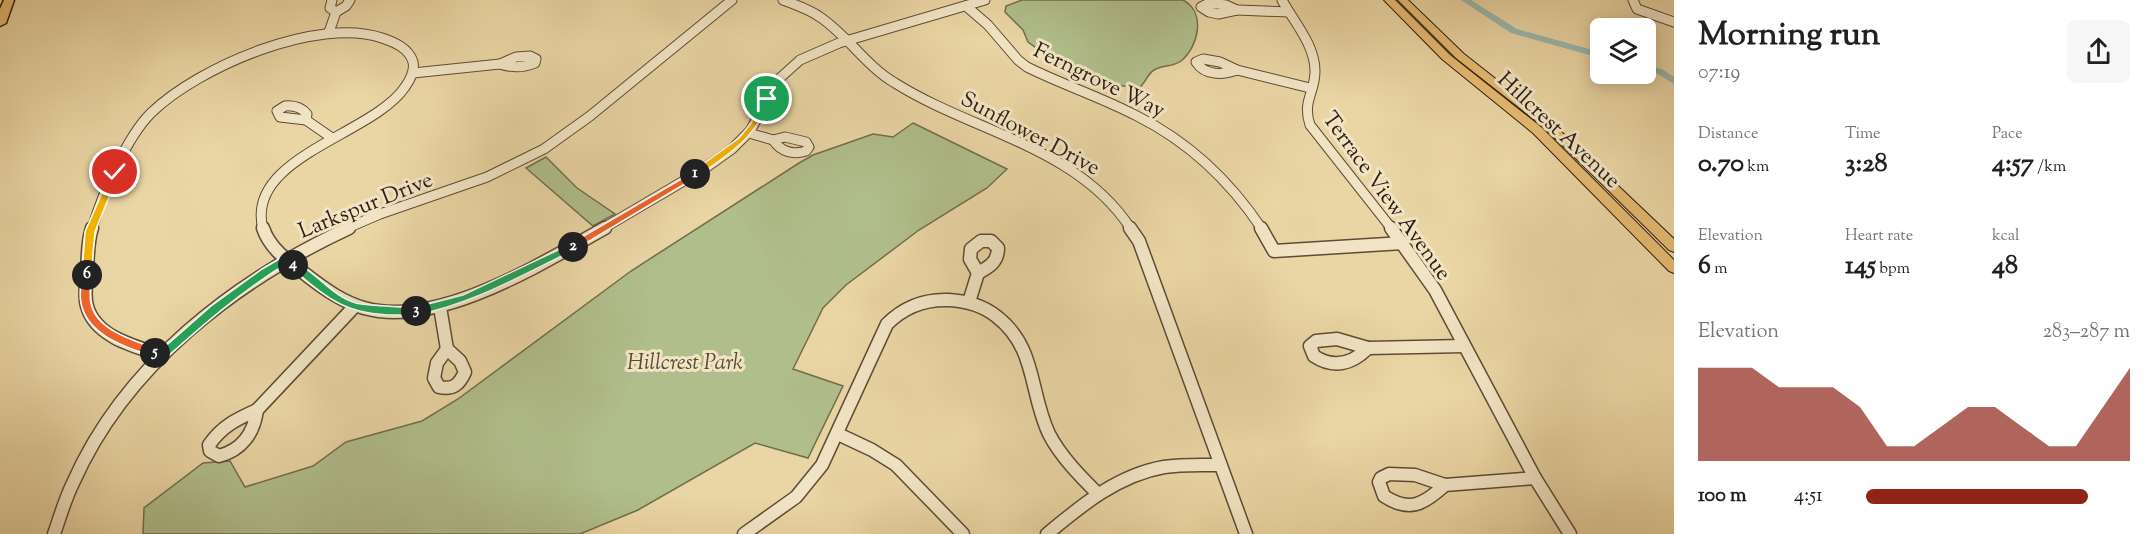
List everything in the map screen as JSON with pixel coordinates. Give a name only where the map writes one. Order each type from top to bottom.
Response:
[{"type":"highway","points":[[0,23],[9,0]]},
{"type":"main road","name":"Hillcrest Avenue","points":[[1389,0],[1446,57],[1526,120],[1674,268]]},
{"type":"main road","name":"Hillcrest Avenue","points":[[1403,0],[1460,56],[1549,126],[1674,247]]},
{"type":"main road","points":[[1597,190],[1641,226],[1662,235]]},
{"type":"street","points":[[332,0],[330,8],[336,12]]},
{"type":"street","points":[[329,32],[336,12],[346,6],[350,0]]},
{"type":"street","name":"Larkspur Drive","points":[[54,534],[68,496],[92,448],[130,391],[162,355],[236,292],[286,259],[360,222],[482,179],[548,147],[732,0]]},
{"type":"street","name":"Sunflower Drive","points":[[783,0],[817,14],[894,83],[1065,167],[1098,188],[1123,213],[1139,241],[1246,534]]},
{"type":"street","points":[[162,355],[127,343],[102,329],[91,316],[86,304],[90,232],[127,144],[153,111],[189,85],[262,49],[295,38],[329,32],[367,33],[390,39],[410,56],[413,74],[402,94],[381,113],[332,138],[291,165],[274,184],[261,209],[262,229],[272,246],[332,297],[354,306],[399,312],[440,307],[483,291],[589,238],[719,158],[749,133],[772,87],[788,69],[806,57],[847,41],[986,0]]},
{"type":"street","name":"Terrace View Avenue","points":[[1282,0],[1313,58],[1316,71],[1305,108],[1310,125],[1402,243],[1435,290],[1535,478],[1570,534]]},
{"type":"street","points":[[1634,0],[1637,9],[1674,22]]},
{"type":"street","name":"Ferngrove Way","points":[[966,6],[993,29],[1018,60],[1027,67],[1138,116],[1208,164],[1245,202],[1274,251],[1402,243]]},
{"type":"street","points":[[1237,10],[1288,12]]},
{"type":"street","points":[[413,74],[500,64]]},
{"type":"street","points":[[1237,70],[1310,88]]},
{"type":"street","points":[[306,120],[332,138]]},
{"type":"street","points":[[749,133],[773,140]]},
{"type":"street","points":[[969,302],[978,273]]},
{"type":"street","points":[[744,534],[796,497],[822,465],[881,335],[891,320],[909,308],[927,302],[947,300],[969,302],[1001,318],[1011,326],[1020,338],[1049,434],[1065,460],[1098,494]]},
{"type":"street","points":[[257,410],[354,306]]},
{"type":"street","points":[[440,307],[447,349]]},
{"type":"street","points":[[1368,348],[1464,346]]},
{"type":"street","points":[[838,434],[872,450],[896,465],[963,534]]},
{"type":"street","points":[[1047,534],[1098,494],[1128,477],[1166,467],[1220,465]]},
{"type":"street","points":[[1445,485],[1535,478]]},
{"type":"green space","points":[[1022,0],[1183,0],[1195,12],[1196,38],[1181,61],[1154,70],[1139,88],[1116,85],[1092,78],[1057,63],[1028,42],[1023,30],[1005,12],[1006,6]]},
{"type":"green space","name":"Hillcrest Park","points":[[913,123],[1007,169],[987,188],[919,230],[846,285],[823,308],[793,369],[843,386],[808,458],[755,443],[638,510],[580,534],[143,534],[144,508],[203,463],[230,461],[245,487],[313,466],[346,442],[422,421],[458,399],[631,271],[799,163],[813,155],[873,134],[893,137]]},
{"type":"green space","points":[[546,157],[577,188],[615,214],[593,226],[526,168]]},
{"type":"waterway","points":[[1465,0],[1514,31],[1590,52]]},
{"type":"waterway","points":[[1656,70],[1674,81]]},
{"type":"route","points":[[115,172],[89,235],[86,304],[91,316],[102,329],[127,343],[162,355],[236,292],[286,259],[332,297],[362,309],[414,311],[440,307],[467,298],[589,238],[719,158],[749,133],[767,99]]}]
